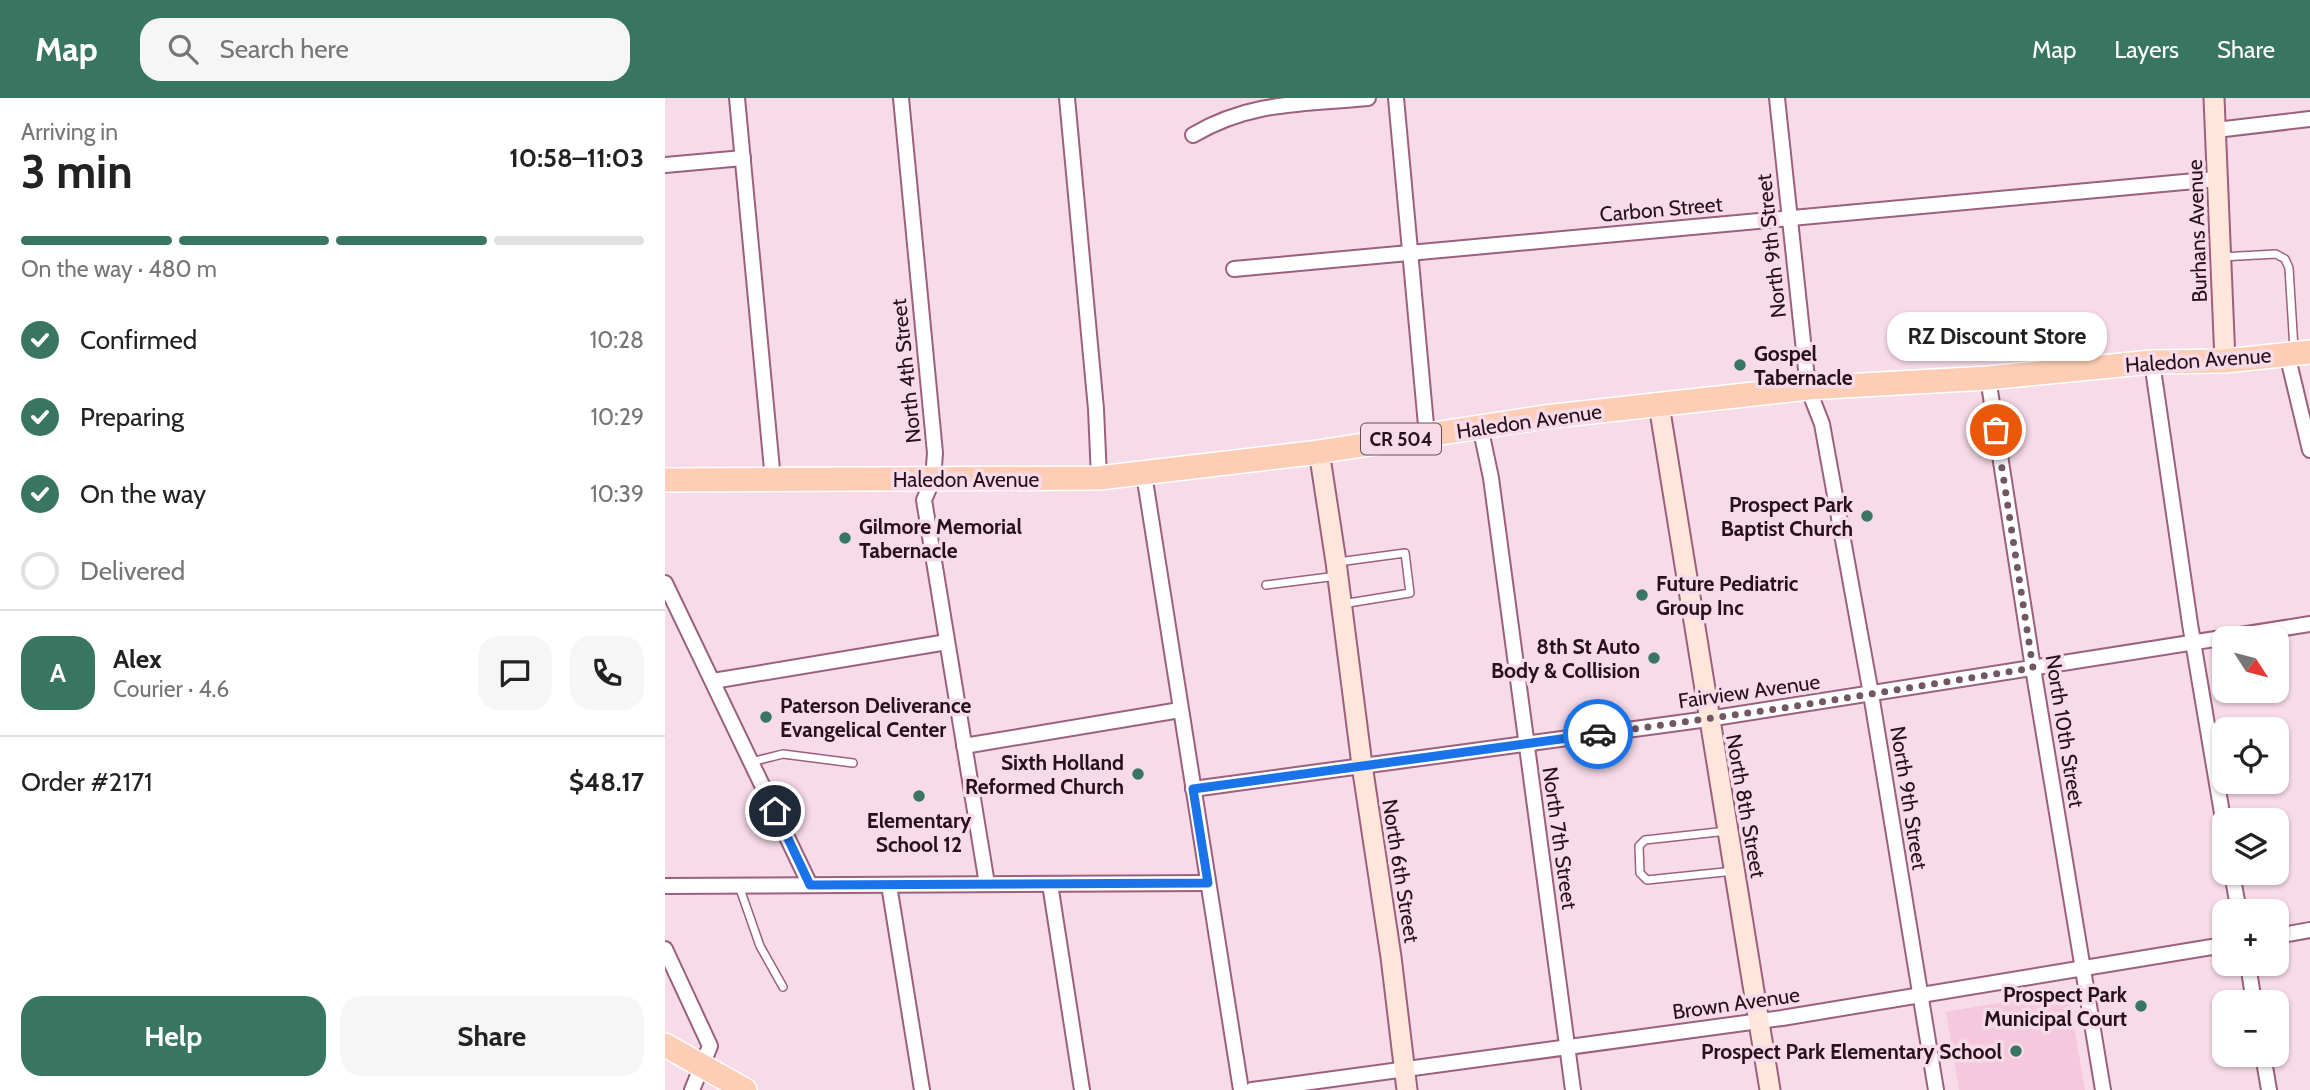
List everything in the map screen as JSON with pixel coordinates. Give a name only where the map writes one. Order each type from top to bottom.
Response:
[{"type":"main road","name":"Haledon Avenue","points":[[665,480],[1100,478],[1319,451],[1480,426],[1808,388],[1988,378],[2152,362],[2225,361],[2297,353]]},
{"type":"main road","points":[[665,1045],[745,1090]]},
{"type":"street","points":[[737,98],[773,480]]},
{"type":"street","name":"North 4th Street","points":[[901,98],[935,453],[933,479],[923,500],[987,884]]},
{"type":"street","points":[[1067,98],[1100,478]]},
{"type":"street","points":[[1193,135],[1229,116],[1257,108],[1368,98]]},
{"type":"street","points":[[1396,98],[1427,436]]},
{"type":"street","name":"North 9th Street","points":[[1777,98],[1808,388],[1822,424],[1871,694],[1936,1090]]},
{"type":"street","name":"Burhans Avenue","points":[[2214,98],[2225,361]]},
{"type":"street","points":[[2216,130],[2310,119]]},
{"type":"street","points":[[665,165],[743,158]]},
{"type":"street","name":"Carbon Street","points":[[1234,269],[2217,179]]},
{"type":"street","points":[[2297,353],[2310,450]]},
{"type":"street","points":[[2152,362],[2193,641],[2221,808]]},
{"type":"street","name":"North 10th Street","points":[[1988,378],[2103,1090]]},
{"type":"street","name":"North 8th Street","points":[[1659,405],[1770,1090]]},
{"type":"street","name":"North 7th Street","points":[[1480,426],[1491,478],[1573,1090]]},
{"type":"street","name":"North 6th Street","points":[[1319,451],[1408,1090]]},
{"type":"street","points":[[1144,474],[1241,1090]]},
{"type":"street","points":[[665,583],[810,885]]},
{"type":"street","name":"Fairview Avenue","points":[[1193,789],[1708,719],[2310,624]]},
{"type":"street","points":[[713,681],[947,642]]},
{"type":"street","points":[[964,746],[1180,710]]},
{"type":"street","points":[[665,886],[1208,883]]},
{"type":"street","points":[[1050,884],[1082,1090]]},
{"type":"street","points":[[889,885],[922,1090]]},
{"type":"street","points":[[2289,934],[2310,930]]},
{"type":"street","name":"Brown Avenue","points":[[1252,1090],[1759,1021],[2212,947]]},
{"type":"street","points":[[665,949],[710,1046],[692,1090]]},
{"type":"street","points":[[2265,1067],[2269,1090]]},
{"type":"lane","points":[[2221,257],[2276,254],[2285,259],[2289,268],[2297,353]]},
{"type":"lane","points":[[1266,585],[1405,553],[1410,593],[1342,604]]},
{"type":"lane","points":[[751,762],[783,754],[853,763]]},
{"type":"lane","points":[[1727,831],[1645,840],[1639,846],[1640,873],[1647,880],[1735,871]]},
{"type":"lane","points":[[739,886],[760,946],[783,987]]},
{"type":"shaded area","name":"Prospect Park Elementary School","points":[[2068,991],[2085,1090],[1959,1090],[1946,1012]]},
{"type":"way so far","points":[[1598,734],[1790,707],[2033,668],[1996,430]]},
{"type":"place","name":"Gospel Tabernacle","points":[[1740,365]]},
{"type":"place","name":"RZ Discount Store","points":[[1996,430]]},
{"type":"place","name":"Prospect Park Baptist Church","points":[[1867,516]]},
{"type":"place","name":"Gilmore Memorial Tabernacle","points":[[845,538]]},
{"type":"place","name":"Future Pediatric Group Inc","points":[[1642,595]]},
{"type":"place","name":"8th St Auto Body & Collision","points":[[1654,658]]},
{"type":"place","name":"Paterson Deliverance Evangelical Center","points":[[766,717]]},
{"type":"place","name":"Sixth Holland Reformed Church","points":[[1138,774]]},
{"type":"place","name":"Elementary School 12","points":[[919,796]]},
{"type":"place","name":"Prospect Park Municipal Court","points":[[2141,1006]]},
{"type":"place","name":"Prospect Park Elementary School","points":[[2016,1051]]},
{"type":"route","points":[[775,811],[810,885],[1208,883],[1193,789],[1598,734]]}]
